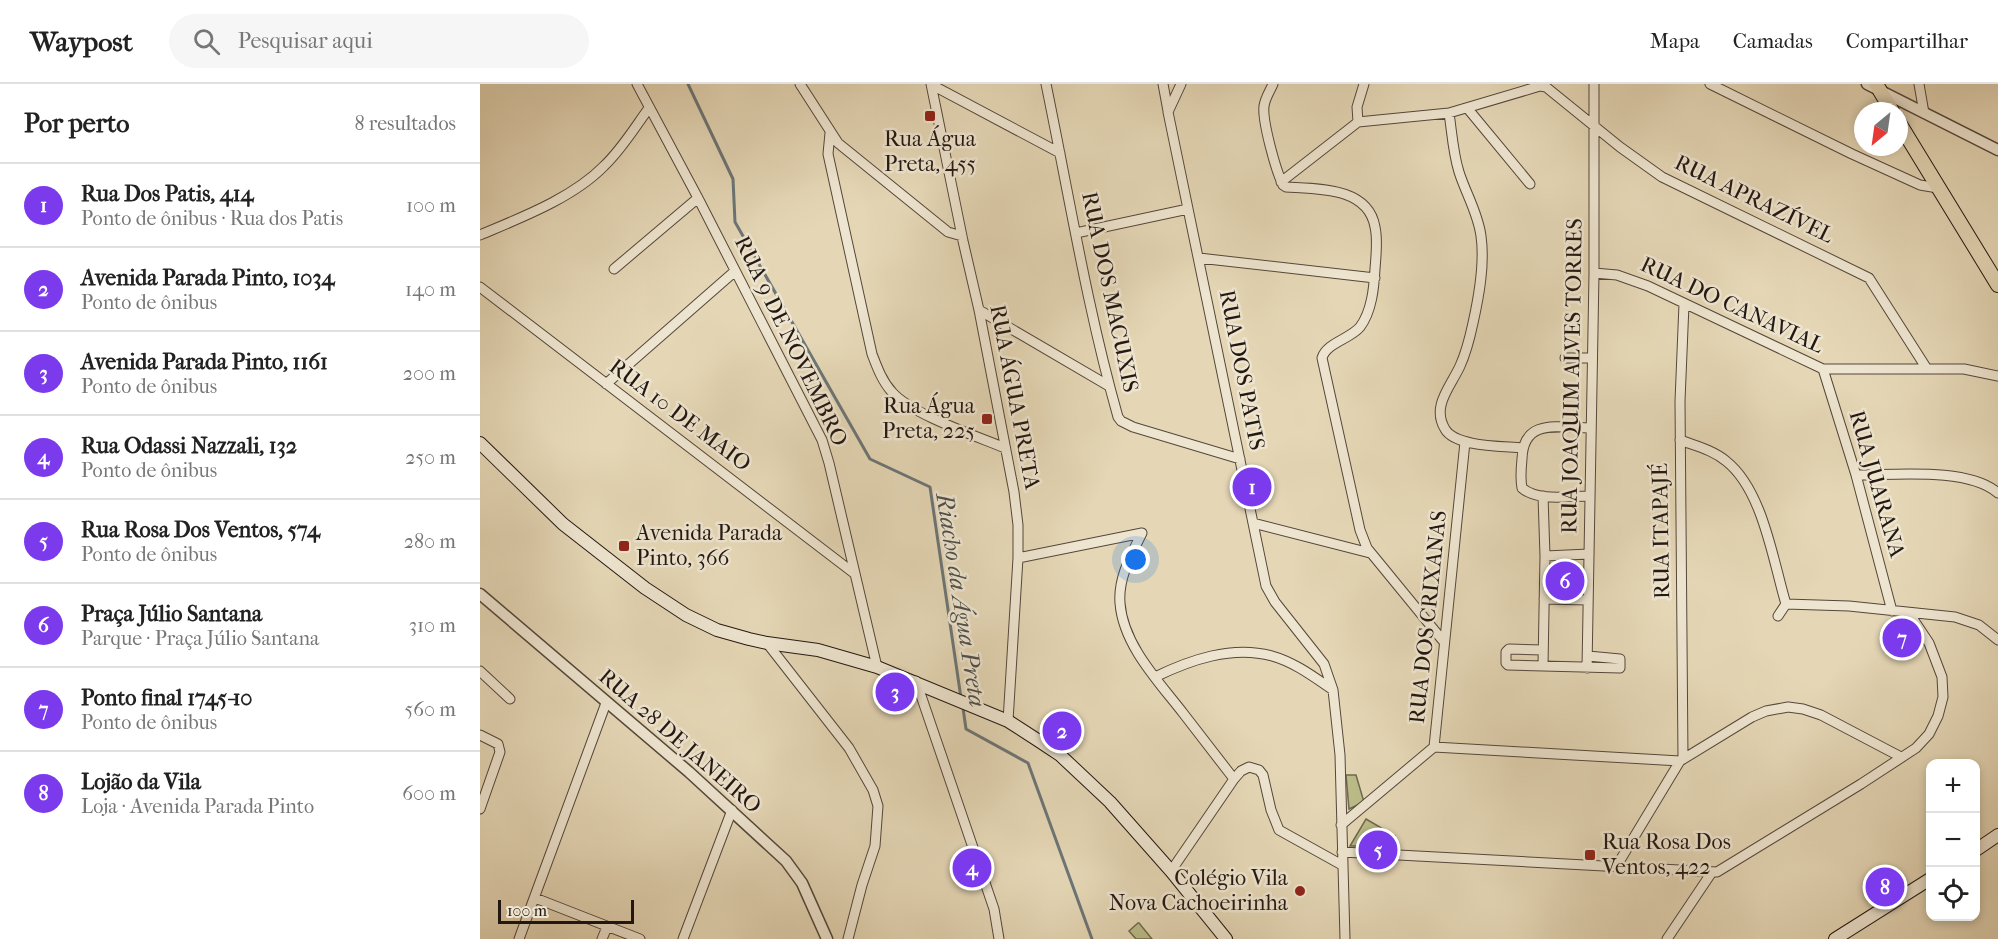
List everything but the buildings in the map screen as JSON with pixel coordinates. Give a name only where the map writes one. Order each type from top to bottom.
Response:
[{"type":"main road","points":[[1879,88],[1887,102]]},
{"type":"main road","points":[[1908,138],[1998,285]]},
{"type":"main road","points":[[480,443],[563,524],[645,588],[686,615],[717,630],[768,644],[818,650],[916,681],[1008,721],[1060,755],[1110,802],[1226,939]]},
{"type":"main road","points":[[1980,847],[1998,835]]},
{"type":"main road","points":[[1835,939],[1926,882]]},
{"type":"street","name":"RUA 9 DE NOVEMBRO","points":[[637,84],[822,440],[877,667]]},
{"type":"street","points":[[800,84],[838,143],[948,232],[962,236]]},
{"type":"street","name":"RUA DOS MACUXIS","points":[[1046,84],[1109,386],[1118,417],[1121,421],[1239,459]]},
{"type":"street","name":"RUA DOS PATIS","points":[[1163,84],[1239,459],[1270,596],[1324,664],[1333,690],[1340,755],[1345,939]]},
{"type":"street","points":[[1168,112],[1181,84]]},
{"type":"street","points":[[1273,84],[1266,99],[1264,111],[1281,182],[1286,187],[1323,189],[1344,193],[1366,207],[1376,228],[1375,278],[1372,299],[1360,326],[1353,334],[1326,350],[1322,358],[1360,530],[1370,553],[1444,642]]},
{"type":"street","points":[[1358,122],[1357,108],[1364,84]]},
{"type":"street","name":"RUA JOAQUIM ALVES TORRES","points":[[1587,668],[1594,273],[1594,84]]},
{"type":"street","points":[[1710,84],[1852,154],[1920,185],[1938,188]]},
{"type":"street","points":[[1867,84],[1879,88],[1998,150]]},
{"type":"street","points":[[1919,84],[1924,113]]},
{"type":"street","points":[[932,85],[1060,153]]},
{"type":"street","name":"RUA ÁGUA PRETA","points":[[932,85],[979,310],[1014,492],[1018,525],[1008,721]]},
{"type":"street","name":"RUA APRAZÍVEL","points":[[1468,109],[1540,86],[1551,90],[1593,126],[1662,177],[1869,278],[1927,369]]},
{"type":"street","points":[[480,235],[551,202],[586,182],[604,166],[649,108]]},
{"type":"street","points":[[1281,182],[1358,122],[1468,109],[1530,183]]},
{"type":"street","points":[[1449,113],[1455,156],[1477,217],[1482,259],[1473,323],[1460,367],[1443,396],[1442,423],[1445,431],[1452,437],[1465,442],[1522,448]]},
{"type":"street","points":[[830,133],[828,154],[872,354],[880,374],[892,392],[908,405],[1005,448]]},
{"type":"street","points":[[614,269],[698,198]]},
{"type":"street","points":[[1076,233],[1188,209]]},
{"type":"street","points":[[1199,258],[1375,278]]},
{"type":"street","points":[[606,384],[734,272]]},
{"type":"street","name":"RUA DO CANAVIAL","points":[[1594,273],[1617,275],[1634,280],[1822,369],[1964,369],[1998,376]]},
{"type":"street","name":"RUA 10 DE MAIO","points":[[480,287],[855,574]]},
{"type":"street","name":"RUA ITAPAJÉ","points":[[1681,760],[1680,350],[1683,304]]},
{"type":"street","points":[[979,310],[1109,386]]},
{"type":"street","points":[[1565,358],[1592,358]]},
{"type":"street","name":"RUA JUARANA","points":[[1822,369],[1856,475],[1892,611]]},
{"type":"street","points":[[1590,496],[1543,496],[1522,488],[1522,448],[1532,432],[1541,428],[1591,428]]},
{"type":"street","points":[[1680,440],[1712,452],[1725,460],[1746,484],[1761,516],[1786,604],[1778,616]]},
{"type":"street","name":"RUA DOS CRIXANAS","points":[[1341,825],[1434,747],[1465,442]]},
{"type":"street","points":[[1856,475],[1960,477],[1983,482],[1998,493]]},
{"type":"street","points":[[1543,496],[1545,556],[1543,665]]},
{"type":"street","points":[[1253,523],[1370,553]]},
{"type":"street","points":[[1018,558],[1142,533],[1121,585],[1120,603],[1124,623],[1155,677],[1234,779]]},
{"type":"street","points":[[1545,556],[1588,554]]},
{"type":"street","name":"RUA 28 DE JANEIRO","points":[[480,594],[732,810],[795,870],[827,939]]},
{"type":"street","points":[[1544,599],[1588,600]]},
{"type":"street","points":[[1786,604],[1849,606],[1955,617],[1979,625],[1998,640]]},
{"type":"street","points":[[1342,852],[1717,872],[1901,758],[1916,748],[1929,734],[1938,716],[1943,697],[1942,677],[1929,643],[1906,612]]},
{"type":"street","points":[[768,644],[849,748],[873,790],[878,806],[875,846],[848,939]]},
{"type":"street","points":[[1542,650],[1509,650],[1506,652],[1506,663],[1508,665],[1619,669],[1621,660],[1588,656]]},
{"type":"street","points":[[1155,677],[1198,659],[1234,653],[1256,653],[1273,656],[1288,663],[1333,690]]},
{"type":"street","points":[[480,671],[510,699]]},
{"type":"street","points":[[916,681],[994,909],[999,939]]},
{"type":"street","points":[[519,939],[606,703]]},
{"type":"street","points":[[1616,867],[1681,760],[1766,711],[1788,707],[1821,715],[1901,758]]},
{"type":"street","points":[[480,735],[498,744],[500,752],[480,809]]},
{"type":"street","points":[[1434,747],[1681,760]]},
{"type":"street","points":[[1171,872],[1234,779],[1245,768],[1255,768],[1263,775],[1271,810],[1279,830],[1342,865]]},
{"type":"street","points":[[682,939],[732,810]]},
{"type":"street","points":[[1667,939],[1712,872]]},
{"type":"street","points":[[535,898],[640,939]]},
{"type":"street","points":[[602,939],[607,927]]},
{"type":"green space","points":[[1552,565],[1579,567],[1578,596],[1551,595]]},
{"type":"green space","points":[[1346,775],[1356,775],[1364,802],[1349,809]]},
{"type":"green space","points":[[1366,819],[1395,836],[1389,846],[1350,846]]},
{"type":"green space","points":[[1138,923],[1152,939],[1136,939],[1129,931]]},
{"type":"waterway","name":"Riacho da Água Preta","points":[[688,84],[733,179],[735,222],[870,459],[930,487],[961,698]]},
{"type":"waterway","name":"Riacho da Água Preta","points":[[963,708],[966,729],[1028,763],[1092,939]]},
{"type":"place","name":"Rua Água Preta, 455","points":[[930,116]]},
{"type":"place","name":"Rua Água Preta, 225","points":[[987,419]]},
{"type":"place","name":"Rua Dos Patis, 414","points":[[1252,487]]},
{"type":"place","name":"Avenida Parada Pinto, 366","points":[[624,546]]},
{"type":"place","name":"Praça Júlio Santana","points":[[1565,581]]},
{"type":"place","name":"Ponto final 1745-10","points":[[1902,638]]},
{"type":"place","name":"Avenida Parada Pinto, 1161","points":[[895,692]]},
{"type":"place","name":"Avenida Parada Pinto, 1034","points":[[1062,731]]},
{"type":"place","name":"Rua Rosa Dos Ventos, 574","points":[[1378,850]]},
{"type":"place","name":"Rua Rosa Dos Ventos, 422","points":[[1590,855]]},
{"type":"place","name":"Rua Odassi Nazzali, 132","points":[[972,868]]},
{"type":"place","name":"Lojão da Vila","points":[[1885,887]]},
{"type":"place","name":"Colégio Vila Nova Cachoeirinha","points":[[1300,891]]}]
